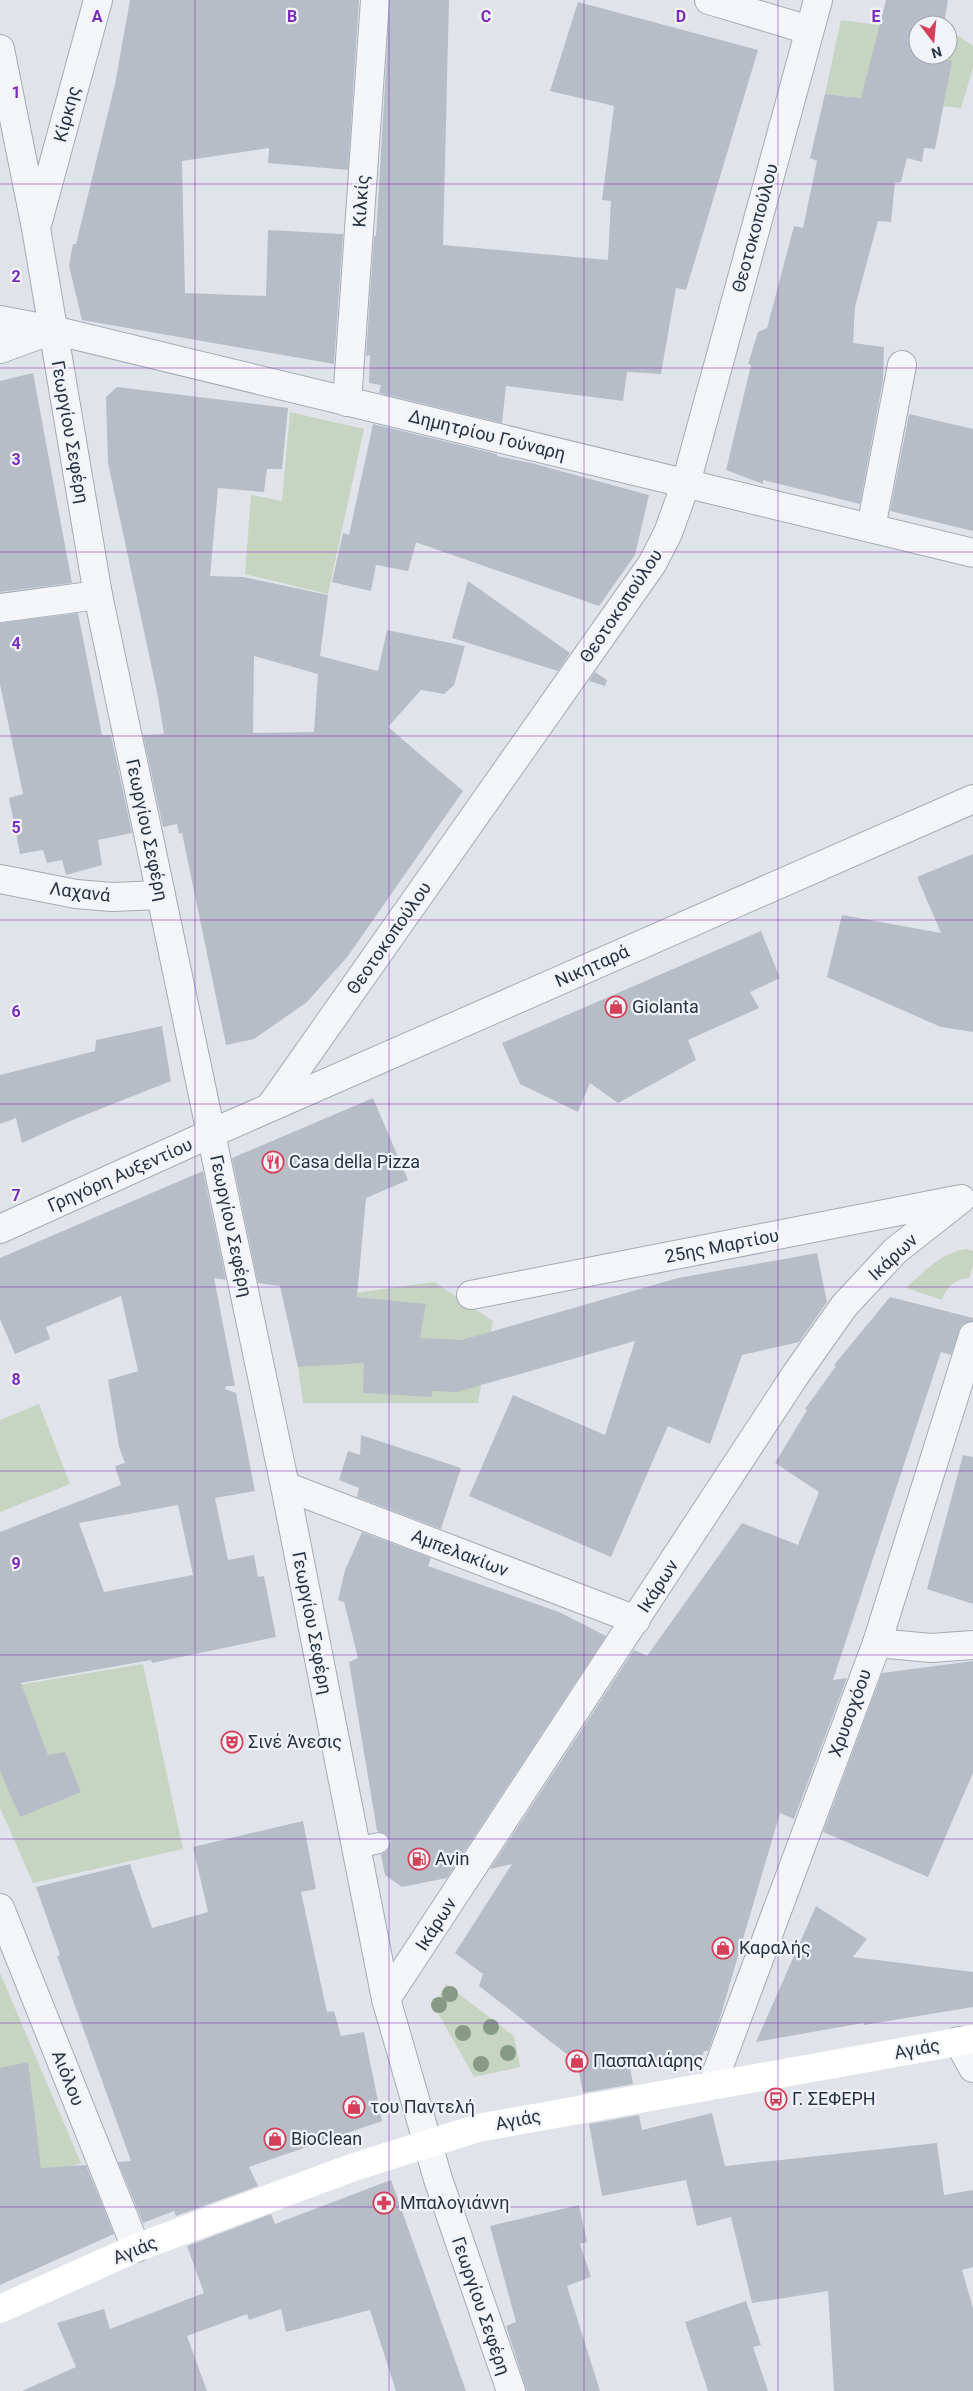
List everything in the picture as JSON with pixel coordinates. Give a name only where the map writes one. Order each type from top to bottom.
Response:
[{"type":"main road","name":"Αγιάς","points":[[0,2309],[136,2248],[330,2176],[478,2128],[966,2040]]},
{"type":"street","name":"Κίρκης","points":[[36,228],[98,0]]},
{"type":"street","name":"Κιλκίς","points":[[347,402],[375,0]]},
{"type":"street","points":[[709,0],[809,30]]},
{"type":"street","name":"Θεοτοκοπούλου","points":[[270,1107],[652,564],[668,533],[686,483],[818,0]]},
{"type":"street","name":"Γεωργίου Σεφέρη","points":[[0,49],[36,228],[98,595],[285,1486],[368,1846],[386,1999],[456,2237],[511,2391]]},
{"type":"street","name":"Δημητρίου Γούναρη","points":[[0,320],[53,330],[973,553]]},
{"type":"street","points":[[0,348],[53,330]]},
{"type":"street","points":[[871,528],[902,365]]},
{"type":"street","points":[[0,608],[98,595]]},
{"type":"street","name":"Νικηταρά","points":[[212,1133],[973,799]]},
{"type":"street","name":"Λαχανά","points":[[0,879],[76,894],[112,897],[161,895]]},
{"type":"street","name":"Γρηγόρη Αυξεντίου","points":[[0,1230],[212,1133]]},
{"type":"street","name":"25ης Μαρτίου","points":[[471,1295],[967,1198]]},
{"type":"street","name":"Ικάρων","points":[[386,1999],[469,1860],[636,1620],[796,1374],[844,1306],[895,1251],[967,1198]]},
{"type":"street","name":"Χρυσοχόου","points":[[712,2085],[876,1643],[973,1336]]},
{"type":"street","name":"Αμπελακίων","points":[[285,1486],[636,1620]]},
{"type":"street","points":[[876,1643],[931,1648],[973,1645]]},
{"type":"street","name":"Αιόλου","points":[[0,1908],[136,2248]]},
{"type":"street","points":[[966,2040],[973,2068]]},
{"type":"green space","points":[[841,20],[908,29],[908,65],[958,65],[958,36],[973,46],[973,68],[961,108],[825,94]]},
{"type":"green space","points":[[290,412],[364,429],[328,594],[245,574],[251,495],[282,501]]},
{"type":"green space","points":[[966,1249],[973,1251],[973,1266],[969,1278],[952,1284],[942,1300],[906,1288],[941,1258]]},
{"type":"green space","points":[[434,1282],[493,1321],[478,1403],[303,1403],[298,1367],[324,1365],[342,1343],[348,1294]]},
{"type":"green space","points":[[39,1404],[70,1484],[0,1512],[0,1420]]},
{"type":"green space","points":[[143,1664],[183,1849],[33,1883],[0,1808],[0,1688]]},
{"type":"green space","points":[[0,1973],[81,2163],[73,2166],[0,2172]]},
{"type":"green space","points":[[446,1984],[514,2036],[520,2067],[474,2077],[434,2006]]},
{"type":"building","points":[[130,0],[359,0],[348,170],[268,163],[269,148],[182,161],[185,293],[266,296],[268,230],[343,234],[334,364],[82,320],[69,266],[73,244],[76,244],[115,84]]},
{"type":"building","points":[[390,0],[449,0],[443,245],[608,260],[611,201],[602,200],[614,106],[550,91],[578,2],[758,50],[686,290],[676,288],[661,374],[627,372],[623,401],[506,386],[502,423],[379,393],[381,385],[369,383],[370,355],[366,356],[374,236],[376,236]]},
{"type":"building","points":[[886,0],[948,0],[946,15],[908,15],[908,65],[951,65],[935,149],[924,148],[922,162],[907,158],[901,182],[895,183],[891,222],[878,221],[855,307],[853,343],[884,347],[883,380],[860,504],[763,480],[763,484],[726,470],[751,365],[748,364],[758,332],[767,328],[794,226],[803,228],[817,161],[810,158],[825,94],[861,98]]},
{"type":"building","points":[[33,373],[72,583],[0,592],[0,381]]},
{"type":"building","points":[[117,387],[288,408],[282,469],[267,469],[264,492],[218,488],[210,576],[243,577],[328,595],[320,656],[378,671],[387,630],[465,646],[454,685],[444,694],[421,690],[388,727],[463,791],[348,956],[307,1002],[254,1039],[226,1045],[182,833],[179,834],[177,824],[163,827],[143,735],[164,734],[157,692],[108,463],[106,397]],"holes":[[[254,656],[318,674],[314,732],[253,733]]]},
{"type":"building","points":[[909,414],[973,429],[973,531],[890,511]]},
{"type":"building","points":[[373,424],[497,454],[497,456],[531,463],[649,495],[635,555],[599,606],[415,542],[408,571],[376,565],[371,591],[332,582],[343,533],[349,535]]},
{"type":"building","points":[[468,581],[570,653],[558,671],[452,638]]},
{"type":"building","points":[[78,613],[102,735],[111,735],[132,833],[98,840],[102,865],[66,875],[62,860],[47,863],[43,850],[20,854],[9,798],[23,794],[0,684],[0,623]]},
{"type":"building","points":[[595,672],[607,680],[605,686],[589,681]]},
{"type":"building","points":[[973,854],[973,1032],[941,1027],[827,977],[842,915],[941,933],[917,877]]},
{"type":"building","points":[[761,931],[780,978],[750,992],[759,1008],[688,1040],[696,1060],[618,1103],[590,1083],[578,1112],[520,1084],[502,1043]]},
{"type":"building","points":[[162,1026],[171,1081],[75,1119],[22,1143],[16,1118],[0,1124],[0,1075],[95,1051],[96,1040]]},
{"type":"building","points":[[373,1098],[408,1180],[366,1198],[357,1297],[426,1304],[420,1338],[462,1340],[678,1278],[817,1253],[827,1302],[799,1342],[742,1355],[710,1444],[668,1426],[611,1557],[469,1496],[513,1395],[605,1435],[635,1341],[457,1392],[432,1391],[432,1397],[363,1393],[364,1363],[298,1367],[280,1286],[258,1283],[232,1158]]},
{"type":"building","points":[[203,1171],[226,1280],[214,1278],[235,1386],[226,1386],[225,1389],[236,1393],[255,1491],[215,1498],[228,1560],[254,1555],[258,1577],[264,1576],[276,1637],[152,1663],[151,1660],[21,1683],[48,1755],[65,1752],[81,1792],[20,1817],[0,1771],[0,1532],[121,1485],[115,1466],[125,1463],[119,1447],[108,1380],[138,1371],[121,1296],[46,1327],[50,1339],[15,1354],[0,1319],[0,1258]],"holes":[[[178,1505],[193,1575],[104,1592],[79,1523]]]},
{"type":"building","points":[[890,1297],[973,1318],[973,1321],[962,1325],[951,1355],[941,1352],[833,1680],[847,1678],[794,1819],[780,1813],[719,2021],[708,2051],[704,2051],[703,2055],[630,2067],[633,2084],[583,2093],[577,2062],[479,1986],[483,1974],[455,1953],[512,1864],[490,1869],[634,1650],[647,1656],[742,1523],[798,1545],[819,1492],[775,1463],[807,1410],[805,1409],[836,1366],[834,1365]]},
{"type":"building","points":[[361,1435],[461,1468],[441,1529],[357,1497],[359,1488],[339,1480],[348,1451],[360,1455]]},
{"type":"building","points":[[963,1455],[973,1457],[973,1604],[927,1589]]},
{"type":"building","points":[[362,1532],[431,1558],[428,1566],[559,1612],[606,1636],[447,1878],[402,1887],[385,1875],[381,1855],[387,1851],[391,1841],[387,1835],[377,1831],[349,1662],[358,1658],[344,1602],[338,1600],[345,1570]]},
{"type":"building","points":[[973,1661],[973,1773],[928,1877],[823,1832],[882,1673]]},
{"type":"building","points":[[303,1821],[316,1889],[301,1892],[327,2012],[334,2011],[341,2036],[364,2032],[382,2121],[249,2167],[258,2186],[176,2216],[174,2211],[143,2223],[118,2162],[131,2161],[57,1956],[60,1955],[36,1887],[130,1864],[152,1928],[208,1912],[193,1847]]},
{"type":"building","points":[[816,1906],[867,1939],[853,1957],[973,1972],[973,2007],[864,2025],[863,2023],[756,2042]]},
{"type":"building","points":[[28,2062],[41,2168],[86,2165],[114,2234],[0,2285],[0,2068]]},
{"type":"building","points":[[712,2113],[725,2166],[937,2143],[944,2195],[973,2190],[973,2267],[962,2270],[973,2308],[973,2391],[834,2391],[828,2291],[752,2303],[731,2217],[697,2226],[686,2180],[602,2196],[589,2124],[639,2115],[642,2130]]},
{"type":"building","points":[[391,2180],[466,2391],[396,2391],[370,2310],[286,2332],[281,2309],[249,2320],[247,2314],[187,2336],[207,2391],[22,2391],[76,2367],[57,2323],[104,2309],[110,2329],[204,2293],[187,2246],[271,2214],[275,2224]]},
{"type":"building","points":[[579,2205],[587,2242],[580,2244],[591,2277],[567,2286],[600,2391],[527,2391],[506,2326],[516,2322],[490,2226]]},
{"type":"building","points":[[746,2301],[761,2345],[753,2347],[768,2391],[708,2391],[685,2322]]},
{"type":"place","name":"Giolanta","points":[[616,1007]]},
{"type":"place","name":"Casa della Pizza","points":[[273,1162]]},
{"type":"place","name":"Σινέ Άνεσις","points":[[232,1742]]},
{"type":"place","name":"Avin","points":[[419,1859]]},
{"type":"place","name":"Καραλής","points":[[723,1948]]},
{"type":"place","name":"Πασπαλιάρης","points":[[577,2061]]},
{"type":"place","name":"Γ. ΣΕΦΕΡΗ","points":[[776,2099]]},
{"type":"place","name":"του Παντελή","points":[[354,2107]]},
{"type":"place","name":"BioClean","points":[[275,2139]]},
{"type":"place","name":"Μπαλογιάννη","points":[[384,2203]]}]
